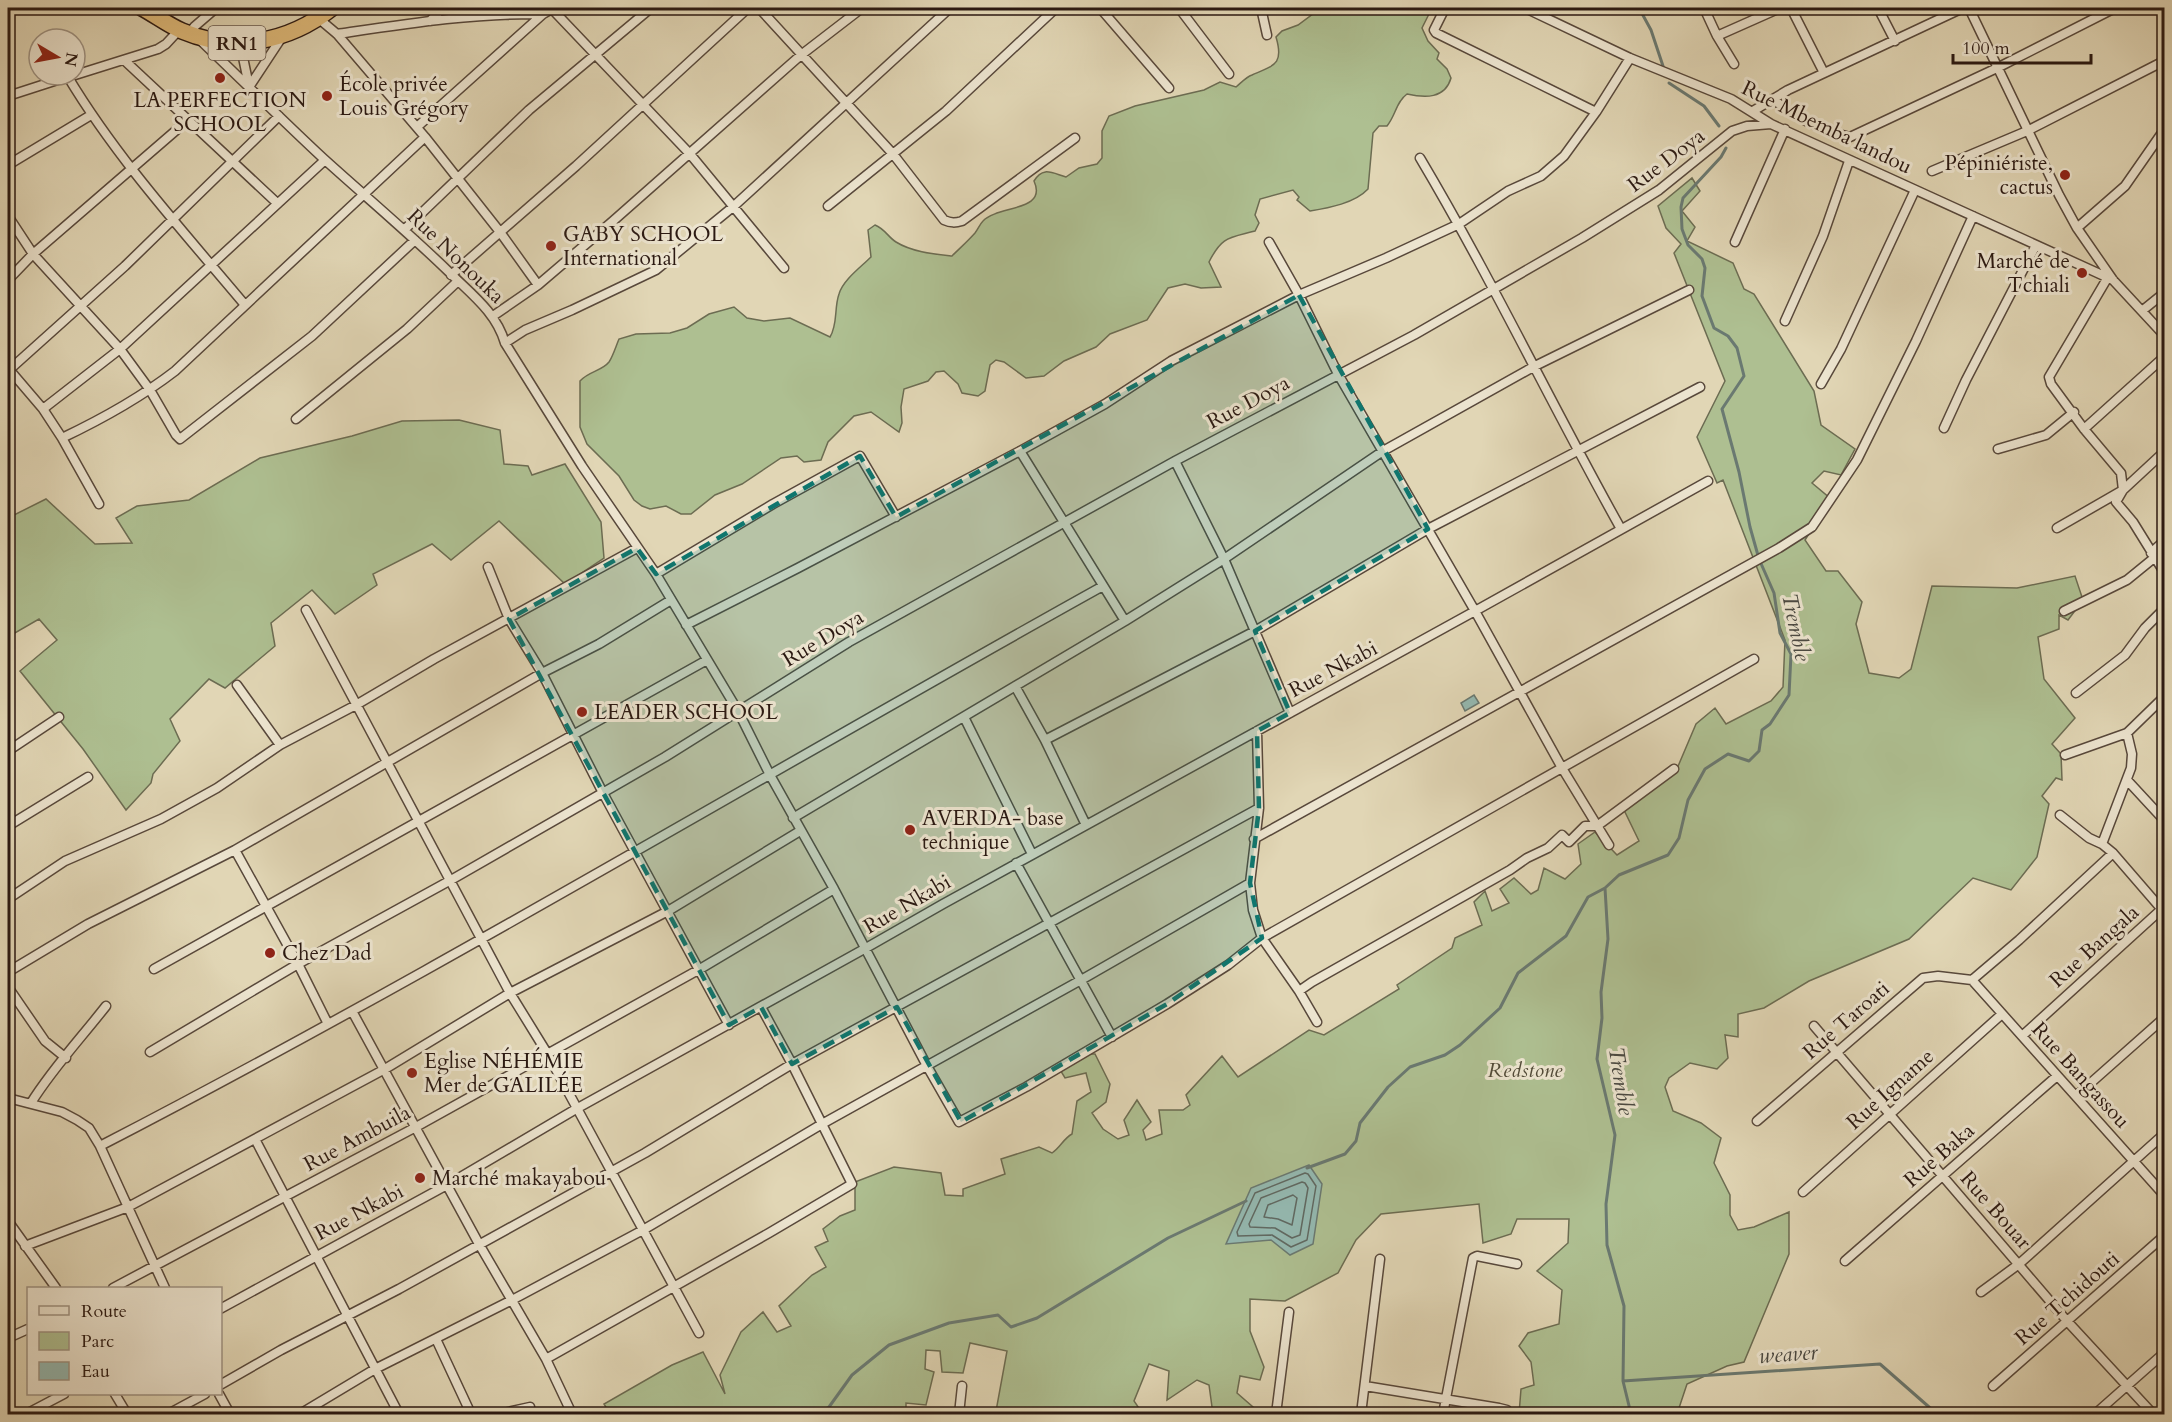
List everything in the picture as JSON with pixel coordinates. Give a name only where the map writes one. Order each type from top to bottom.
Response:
[{"type":"highway","name":"RN1","points":[[142,8],[218,42],[240,43],[282,36],[321,13]]},
{"type":"highway","name":"RN1","points":[[158,8],[190,31],[224,36],[247,36],[292,26],[332,8]]},
{"type":"street","points":[[87,71],[158,49],[190,31],[216,8]]},
{"type":"street","points":[[430,21],[442,8]]},
{"type":"street","points":[[417,127],[543,14],[556,8],[566,8]]},
{"type":"street","points":[[556,8],[594,54],[690,154],[784,268]]},
{"type":"street","points":[[405,229],[529,110],[651,8]]},
{"type":"street","points":[[296,419],[406,329],[500,232],[748,8]]},
{"type":"street","points":[[759,8],[893,154],[944,220],[953,223],[962,221],[1076,138]]},
{"type":"street","points":[[493,316],[538,285],[801,55],[862,8]]},
{"type":"street","points":[[505,343],[525,330],[656,270],[734,206],[950,8]]},
{"type":"street","points":[[828,206],[946,111],[1056,8]]},
{"type":"street","points":[[1100,8],[1169,88]]},
{"type":"street","points":[[1179,8],[1229,74]]},
{"type":"street","points":[[1261,8],[1267,34]]},
{"type":"street","points":[[1445,8],[1435,24],[1436,33],[1596,112]]},
{"type":"street","name":"Rue Mbemba landou","points":[[1525,8],[1630,58],[1731,99],[1771,124],[1849,161],[2111,278]]},
{"type":"street","points":[[1704,8],[1734,64]]},
{"type":"street","points":[[1717,36],[1780,8]]},
{"type":"street","points":[[1791,8],[1824,73]]},
{"type":"street","points":[[1878,8],[1895,41]]},
{"type":"street","points":[[1753,111],[1824,73],[1963,8]]},
{"type":"street","points":[[1969,8],[2027,131],[2077,228],[2111,278],[2164,335]]},
{"type":"street","points":[[1773,99],[1815,127],[1850,137],[1997,68],[2115,8]]},
{"type":"street","points":[[321,13],[457,177],[538,285]]},
{"type":"street","points":[[337,34],[430,21],[543,14]]},
{"type":"street","name":"Rue Nonouka","points":[[190,31],[326,160],[405,229],[493,316],[501,328],[505,343],[582,466],[656,574],[738,711],[770,775],[866,948],[957,1121],[961,1122],[1112,1037]]},
{"type":"street","points":[[249,87],[282,36]]},
{"type":"street","points":[[240,43],[249,87]]},
{"type":"street","points":[[686,625],[1020,451],[1105,404],[1171,361],[1299,295],[1460,224],[1508,191],[1541,176],[1560,161],[1596,112],[1630,58]]},
{"type":"street","points":[[124,60],[276,203]]},
{"type":"street","points":[[1932,171],[2027,131],[2164,61]]},
{"type":"street","points":[[8,96],[35,87]]},
{"type":"street","points":[[78,87],[91,115],[131,168],[245,305]]},
{"type":"street","points":[[8,165],[91,115]]},
{"type":"street","points":[[99,504],[62,438],[43,410],[8,370],[81,306],[279,116]]},
{"type":"street","points":[[8,280],[33,254],[188,120]]},
{"type":"street","name":"Rue Doya","points":[[150,1052],[298,964],[666,757],[849,642],[1175,461],[1414,335],[1628,210],[1688,168],[1732,131],[1747,126],[1771,124]]},
{"type":"street","points":[[1735,242],[1785,129]]},
{"type":"street","points":[[2077,228],[2125,186],[2164,130]]},
{"type":"street","points":[[62,438],[111,414],[127,402],[150,390],[175,371],[425,137]]},
{"type":"street","points":[[1420,158],[1460,224],[1577,450],[1621,529]]},
{"type":"street","points":[[43,410],[120,349],[212,266],[276,203],[326,160]]},
{"type":"street","points":[[1785,321],[1823,236],[1849,161]]},
{"type":"street","points":[[1821,384],[1841,349],[1915,190]]},
{"type":"street","points":[[8,216],[33,254],[120,349],[150,390],[180,439],[312,336],[415,240]]},
{"type":"street","points":[[1254,839],[1779,548],[1812,527],[1857,460],[1916,341],[1973,216]]},
{"type":"street","points":[[1269,242],[1299,295],[1338,374],[1562,768],[1609,845]]},
{"type":"street","points":[[1944,428],[1966,380],[2036,245]]},
{"type":"street","points":[[2111,278],[2049,377],[2051,384],[2074,412],[2084,429],[2121,473],[2123,490],[2116,502],[2133,522],[2164,572]]},
{"type":"street","points":[[793,818],[1125,621],[1224,559],[1383,452],[1535,366],[1689,291]]},
{"type":"street","points":[[2143,310],[2164,292]]},
{"type":"street","points":[[2084,429],[2164,357]]},
{"type":"street","points":[[1045,740],[1255,631],[1428,529],[1700,387]]},
{"type":"street","points":[[1998,450],[2046,435],[2074,412]]},
{"type":"street","points":[[1020,451],[1125,621]]},
{"type":"street","points":[[2057,528],[2123,490],[2164,452]]},
{"type":"street","points":[[656,574],[773,504],[860,456],[896,517]]},
{"type":"street","points":[[1175,461],[1224,559],[1290,712]]},
{"type":"street","name":"Rue Nkabi","points":[[222,1308],[447,1185],[576,1109],[1032,854],[1475,612],[1708,481]]},
{"type":"street","points":[[2064,611],[2127,580],[2164,541]]},
{"type":"street","points":[[8,899],[65,861],[161,819],[280,746],[637,548]]},
{"type":"street","points":[[488,567],[509,618],[542,674],[603,793],[729,1025]]},
{"type":"street","points":[[100,1146],[217,1085],[483,939],[900,698],[1103,586]]},
{"type":"street","points":[[8,972],[88,924],[236,850],[542,674],[599,644],[671,600]]},
{"type":"street","points":[[2076,693],[2125,655],[2145,628],[2164,609]]},
{"type":"street","points":[[306,610],[420,820],[510,993],[547,1053],[699,1333]]},
{"type":"street","points":[[1016,863],[1112,1037],[1228,965],[1262,938],[1754,658]]},
{"type":"street","points":[[154,969],[574,736],[639,696],[706,660]]},
{"type":"street","points":[[237,685],[280,746]]},
{"type":"street","points":[[1015,686],[1045,740],[1086,825]]},
{"type":"street","points":[[2065,755],[2127,733],[2164,696]]},
{"type":"street","points":[[8,751],[59,717]]},
{"type":"street","points":[[964,717],[1032,854]]},
{"type":"street","points":[[1257,731],[1260,808],[1254,839],[1250,883],[1253,910],[1262,938],[1299,991],[1317,1022]]},
{"type":"street","points":[[2102,844],[2133,760],[2127,733]]},
{"type":"street","points":[[1299,991],[1548,848],[1562,835],[1569,842],[1585,826],[1597,826],[1674,769]]},
{"type":"street","points":[[8,826],[88,777]]},
{"type":"street","points":[[2127,780],[2164,820]]},
{"type":"street","points":[[222,1384],[690,1127],[792,1064],[1260,808]]},
{"type":"street","points":[[2060,815],[2113,853],[2164,909]]},
{"type":"street","points":[[25,1246],[128,1208],[385,1069],[510,993],[668,911],[800,831]]},
{"type":"street","points":[[236,850],[328,1024]]},
{"type":"street","points":[[1972,980],[2113,853]]},
{"type":"street","points":[[300,1414],[375,1369],[512,1300],[643,1230],[822,1124],[1250,883]]},
{"type":"street","name":"Rue Ambuila","points":[[115,1287],[416,1127],[700,969],[834,889]]},
{"type":"street","name":"Rue Bangala","points":[[2022,1036],[2164,909]]},
{"type":"street","name":"Rue Taroati","points":[[1757,1121],[1923,978],[1938,976],[1972,980]]},
{"type":"street","name":"Rue Bangassou","points":[[1972,980],[2164,1195]]},
{"type":"street","points":[[8,987],[45,1041],[66,1058]]},
{"type":"street","points":[[31,1103],[48,1076],[66,1058],[106,1006]]},
{"type":"street","points":[[546,1359],[851,1185],[852,1182],[761,1007]]},
{"type":"street","points":[[352,1011],[479,1244],[546,1359],[572,1414]]},
{"type":"street","name":"Rue Igname","points":[[1803,1192],[2002,1014]]},
{"type":"street","points":[[2076,1096],[2164,1018]]},
{"type":"street","name":"Rue Bouar","points":[[1814,1026],[2067,1322],[2153,1414]]},
{"type":"street","name":"Rue Baka","points":[[1845,1261],[2057,1076]]},
{"type":"street","points":[[8,1098],[62,1112],[89,1128],[100,1146],[165,1287]]},
{"type":"street","points":[[1981,1292],[2019,1264],[2164,1134]]},
{"type":"street","points":[[255,1139],[399,1414]]},
{"type":"street","points":[[8,1221],[55,1287]]},
{"type":"street","name":"Rue Tchidouti","points":[[1992,1386],[2164,1236]]},
{"type":"street","points":[[1443,1414],[1473,1257],[1517,1264]]},
{"type":"street","points":[[1361,1414],[1380,1259]]},
{"type":"street","points":[[1276,1414],[1289,1312]]},
{"type":"street","points":[[8,1338],[27,1329]]},
{"type":"street","points":[[436,1339],[471,1414]]},
{"type":"street","points":[[2095,1414],[2164,1353]]},
{"type":"street","points":[[959,1414],[962,1386]]},
{"type":"street","points":[[1365,1386],[1499,1408],[1507,1410],[1509,1414]]},
{"type":"street","points":[[26,1414],[62,1395]]},
{"type":"street","points":[[116,1395],[127,1414]]},
{"type":"street","points":[[168,1414],[203,1395]]},
{"type":"street","points":[[220,1395],[230,1414]]},
{"type":"street","points":[[499,1414],[530,1407]]},
{"type":"highlighted area","points":[[1299,295],[1428,529],[1255,631],[1290,713],[1257,731],[1259,808],[1250,883],[1262,938],[1167,1004],[961,1122],[897,1007],[792,1064],[761,1007],[729,1025],[509,619],[637,548],[656,574],[860,456],[896,517]]},
{"type":"green space","points":[[1321,8],[1388,10],[1419,8],[1430,12],[1422,28],[1428,41],[1439,53],[1437,59],[1447,69],[1451,78],[1444,90],[1434,95],[1407,94],[1400,101],[1387,126],[1379,126],[1373,133],[1368,189],[1363,194],[1349,201],[1310,211],[1297,200],[1299,197],[1293,190],[1260,199],[1255,215],[1259,223],[1255,231],[1227,239],[1218,247],[1209,262],[1221,287],[1201,288],[1185,284],[1168,288],[1147,320],[1110,334],[1096,347],[1064,361],[1044,376],[1026,378],[1004,362],[996,360],[990,365],[985,391],[978,396],[962,393],[958,384],[944,371],[936,372],[928,381],[904,389],[901,407],[902,423],[899,432],[871,412],[854,416],[828,442],[821,460],[804,462],[797,456],[781,458],[742,484],[715,495],[691,514],[681,514],[666,506],[650,509],[642,506],[634,500],[619,476],[587,444],[580,427],[580,381],[609,362],[619,339],[636,334],[670,333],[687,328],[709,314],[734,307],[747,318],[764,321],[790,318],[830,337],[841,289],[871,257],[868,230],[875,225],[896,242],[909,248],[952,256],[990,216],[1019,207],[1034,198],[1036,191],[1034,181],[1041,173],[1048,172],[1066,177],[1079,168],[1097,164],[1102,158],[1102,131],[1109,116],[1135,106],[1204,90],[1220,82],[1236,87],[1248,77],[1267,69],[1276,62],[1279,53],[1276,37],[1282,31],[1298,25]]},
{"type":"green space","name":"Redstone","points":[[1692,178],[1700,191],[1682,211],[1695,227],[1687,241],[1733,263],[1744,289],[1754,294],[1814,391],[1821,425],[1855,449],[1841,475],[1824,471],[1812,483],[1831,499],[1805,540],[1826,571],[1838,571],[1862,602],[1856,624],[1869,673],[1899,678],[1911,669],[1932,586],[2017,588],[2075,576],[2083,600],[2068,620],[2059,615],[2059,629],[2038,637],[2044,679],[2075,718],[2052,744],[2061,754],[2062,780],[2056,778],[2042,796],[2049,804],[2037,857],[2011,890],[1973,878],[1909,939],[1809,981],[1764,1008],[1738,1014],[1738,1037],[1725,1035],[1728,1058],[1717,1069],[1690,1063],[1669,1078],[1665,1087],[1673,1111],[1701,1123],[1721,1138],[1714,1163],[1730,1195],[1730,1215],[1738,1230],[1754,1227],[1789,1212],[1789,1254],[1744,1362],[1727,1366],[1687,1384],[1677,1414],[1519,1414],[1521,1389],[1534,1385],[1531,1362],[1519,1346],[1528,1333],[1559,1324],[1562,1290],[1537,1271],[1568,1243],[1569,1219],[1517,1219],[1511,1234],[1483,1243],[1479,1204],[1381,1214],[1356,1240],[1338,1273],[1285,1301],[1250,1299],[1250,1331],[1264,1367],[1260,1380],[1240,1376],[1237,1393],[1253,1407],[1250,1414],[1213,1414],[1209,1385],[1197,1380],[1167,1400],[1169,1371],[1149,1364],[1134,1401],[1143,1414],[1015,1414],[1013,1411],[996,1411],[1007,1351],[970,1343],[963,1373],[942,1372],[940,1351],[926,1350],[925,1369],[934,1372],[926,1405],[906,1403],[906,1414],[610,1414],[604,1404],[672,1365],[703,1352],[725,1394],[720,1375],[741,1332],[763,1312],[777,1332],[791,1326],[779,1306],[812,1275],[826,1267],[815,1247],[828,1241],[823,1229],[840,1216],[855,1210],[855,1182],[894,1167],[941,1173],[945,1195],[963,1196],[963,1189],[1005,1174],[1001,1159],[1039,1147],[1052,1153],[1072,1134],[1077,1101],[1091,1092],[1086,1073],[1065,1078],[1059,1068],[1085,1054],[1095,1054],[1110,1084],[1106,1102],[1092,1113],[1103,1129],[1118,1139],[1129,1135],[1124,1120],[1137,1100],[1151,1122],[1143,1130],[1146,1140],[1162,1134],[1159,1110],[1183,1110],[1190,1105],[1186,1095],[1222,1056],[1238,1077],[1309,1030],[1324,1035],[1399,989],[1397,985],[1452,948],[1455,938],[1482,925],[1474,902],[1485,891],[1492,911],[1509,903],[1500,889],[1514,878],[1531,894],[1538,890],[1544,868],[1565,879],[1581,864],[1578,844],[1595,832],[1617,855],[1639,841],[1623,808],[1676,771],[1696,724],[1715,708],[1726,724],[1771,701],[1783,687],[1785,640],[1723,480],[1717,483],[1697,437],[1725,381],[1674,253],[1681,244],[1666,228],[1658,206]]},
{"type":"green space","points":[[459,420],[500,430],[504,464],[528,466],[532,475],[565,464],[601,522],[604,558],[565,584],[499,521],[451,560],[432,544],[373,574],[377,585],[335,614],[312,590],[271,623],[275,646],[225,688],[209,679],[170,719],[180,741],[153,774],[151,783],[126,810],[83,749],[20,671],[57,640],[39,619],[8,637],[8,518],[46,499],[95,544],[132,543],[116,518],[137,506],[189,500],[260,458],[352,436],[402,421]]},
{"type":"water","points":[[1474,695],[1479,703],[1465,711],[1461,703]]},
{"type":"water","points":[[1309,1165],[1322,1184],[1313,1244],[1290,1255],[1271,1240],[1226,1244],[1251,1188]]},
{"type":"waterway","name":"Tremble","points":[[1639,8],[1651,30],[1664,69]]},
{"type":"waterway","name":"Tremble","points":[[1669,83],[1704,106],[1719,126]]},
{"type":"waterway","name":"Tremble","points":[[1631,1414],[1623,1381],[1624,1306],[1607,1245],[1606,1204],[1615,1135],[1597,1059],[1602,1018],[1601,992],[1608,939],[1605,888],[1619,875],[1668,855],[1679,838],[1688,800],[1705,769],[1728,754],[1749,761],[1759,751],[1762,730],[1770,724],[1789,695],[1791,654],[1780,633],[1774,593],[1759,559],[1722,409],[1744,376],[1737,348],[1728,336],[1714,328],[1702,296],[1705,268],[1702,259],[1688,245],[1682,229],[1683,198],[1721,157],[1726,148]]},
{"type":"waterway","points":[[1307,1168],[1345,1154],[1356,1141],[1360,1123],[1388,1087],[1410,1067],[1445,1055],[1460,1045],[1500,1008],[1518,973],[1566,936],[1588,897],[1605,888]]},
{"type":"waterway","points":[[818,1414],[829,1407],[852,1375],[889,1345],[949,1323],[998,1315],[1011,1327],[1037,1318],[1168,1238],[1246,1201]]},
{"type":"waterway","name":"weaver","points":[[1623,1381],[1880,1364],[1937,1414]]},
{"type":"place","name":"LA PERFECTION SCHOOL","points":[[220,78]]},
{"type":"place","name":"École privée Louis Grégory","points":[[327,96]]},
{"type":"place","name":"Pépiniériste, cactus","points":[[2065,175]]},
{"type":"place","name":"GABY SCHOOL International","points":[[551,246]]},
{"type":"place","name":"Marché de Tchiali","points":[[2082,273]]},
{"type":"place","name":"LEADER SCHOOL","points":[[582,712]]},
{"type":"place","name":"AVERDA- base technique","points":[[910,830]]},
{"type":"place","name":"Chez Dad","points":[[270,953]]},
{"type":"place","name":"Eglise NÉHÉMIE Mer de GALILÉE","points":[[412,1073]]},
{"type":"place","name":"Marché makayabou","points":[[420,1178]]}]
